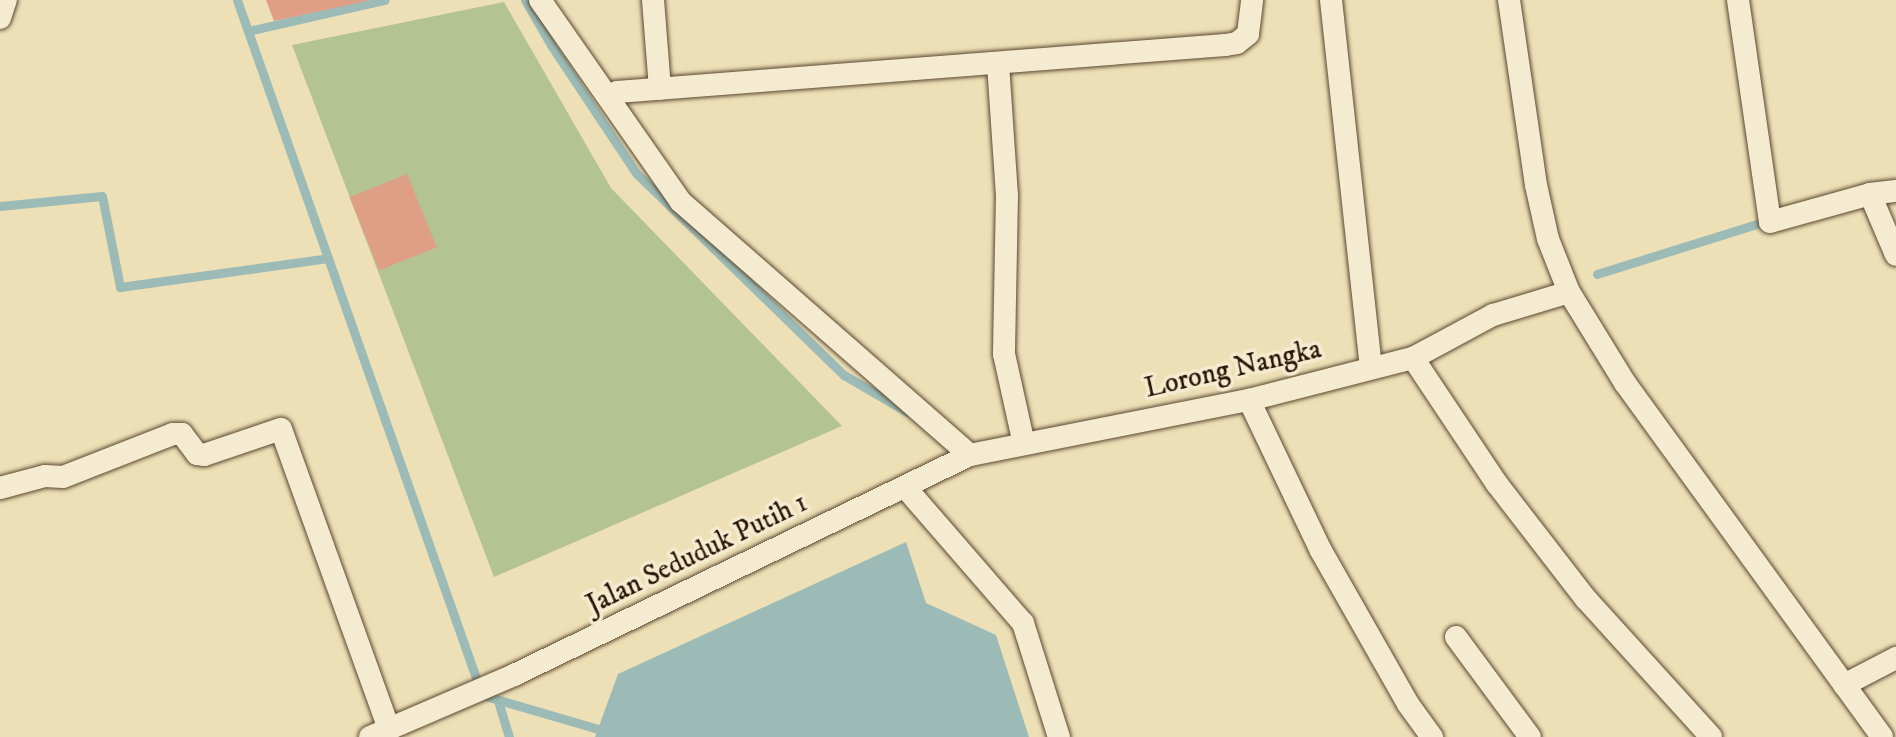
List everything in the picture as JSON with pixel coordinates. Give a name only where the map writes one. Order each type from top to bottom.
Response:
[{"type":"street","points":[[0,18],[6,0]]},
{"type":"street","points":[[540,0],[681,202],[967,452]]},
{"type":"street","points":[[653,0],[660,89]]},
{"type":"street","points":[[617,92],[1237,43],[1251,27],[1252,0]]},
{"type":"street","points":[[1331,0],[1371,367]]},
{"type":"street","points":[[1509,0],[1536,185],[1548,239],[1569,292],[1625,383],[1882,737]]},
{"type":"street","points":[[1738,0],[1767,210],[1775,223],[1870,194],[1896,191]]},
{"type":"street","points":[[998,64],[1007,195],[1004,354],[1021,433]]},
{"type":"street","points":[[1870,194],[1896,255]]},
{"type":"street","name":"Lorong Nangka","points":[[905,487],[967,452],[1021,433],[1249,400],[1413,358],[1493,315],[1569,292]]},
{"type":"street","points":[[1413,358],[1497,484],[1586,599],[1711,737]]},
{"type":"street","points":[[1249,400],[1320,549],[1408,704],[1432,737]]},
{"type":"street","points":[[0,488],[45,476],[63,477],[173,434],[182,434],[197,454],[204,455],[281,429],[380,733]]},
{"type":"street","points":[[905,487],[1023,623],[1059,737]]},
{"type":"street","name":"Jalan Seduduk Putih 1","points":[[380,733],[514,675],[905,487]]},
{"type":"street","points":[[1456,637],[1530,737]]},
{"type":"street","points":[[1844,685],[1896,658]]},
{"type":"green space","points":[[504,2],[611,188],[842,426],[494,577],[292,45]]},
{"type":"water","points":[[906,542],[926,603],[996,635],[1029,737],[595,737],[618,674]]},
{"type":"building","points":[[266,0],[367,0],[367,1],[274,21]]},
{"type":"building","points":[[407,174],[437,247],[379,270],[350,197]]},
{"type":"waterway","points":[[237,0],[482,695],[598,729],[605,737]]},
{"type":"waterway","points":[[248,31],[385,0]]},
{"type":"waterway","points":[[525,0],[551,45],[636,173],[844,375],[907,412]]},
{"type":"waterway","points":[[0,206],[102,196],[120,287],[328,258]]},
{"type":"waterway","points":[[1597,274],[1769,220]]},
{"type":"waterway","points":[[498,701],[509,737]]}]
